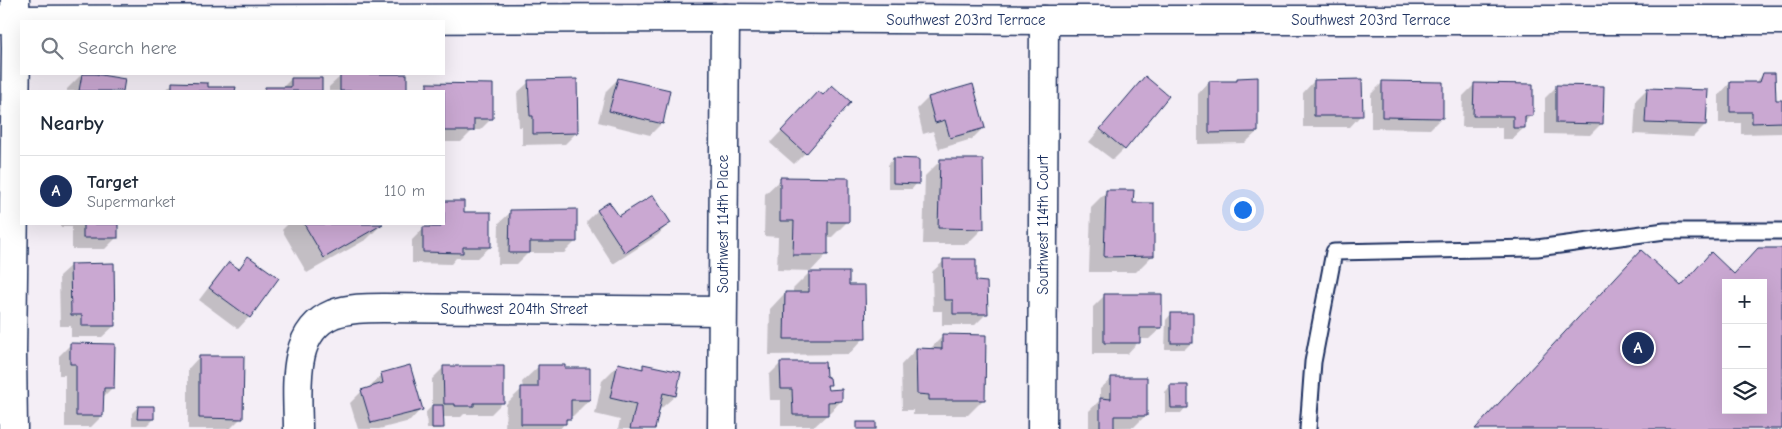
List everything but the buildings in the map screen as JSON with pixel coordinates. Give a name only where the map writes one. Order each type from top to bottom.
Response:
[{"type":"street","name":"Southwest 203rd Terrace","points":[[10,13],[302,9],[587,9],[725,18],[1044,20],[1165,10],[1782,20]]},
{"type":"street","points":[[10,13],[13,429]]},
{"type":"street","name":"Southwest 114th Place","points":[[722,429],[725,18]]},
{"type":"street","name":"Southwest 114th Court","points":[[1042,429],[1044,20]]},
{"type":"street","name":"Southwest 204th Street","points":[[298,429],[300,356],[304,343],[312,330],[322,320],[332,314],[363,308],[722,311]]},
{"type":"lane","points":[[1308,429],[1312,362],[1334,252],[1538,248],[1665,231],[1782,231]]},
{"type":"place","name":"Target","points":[[1638,348]]}]
